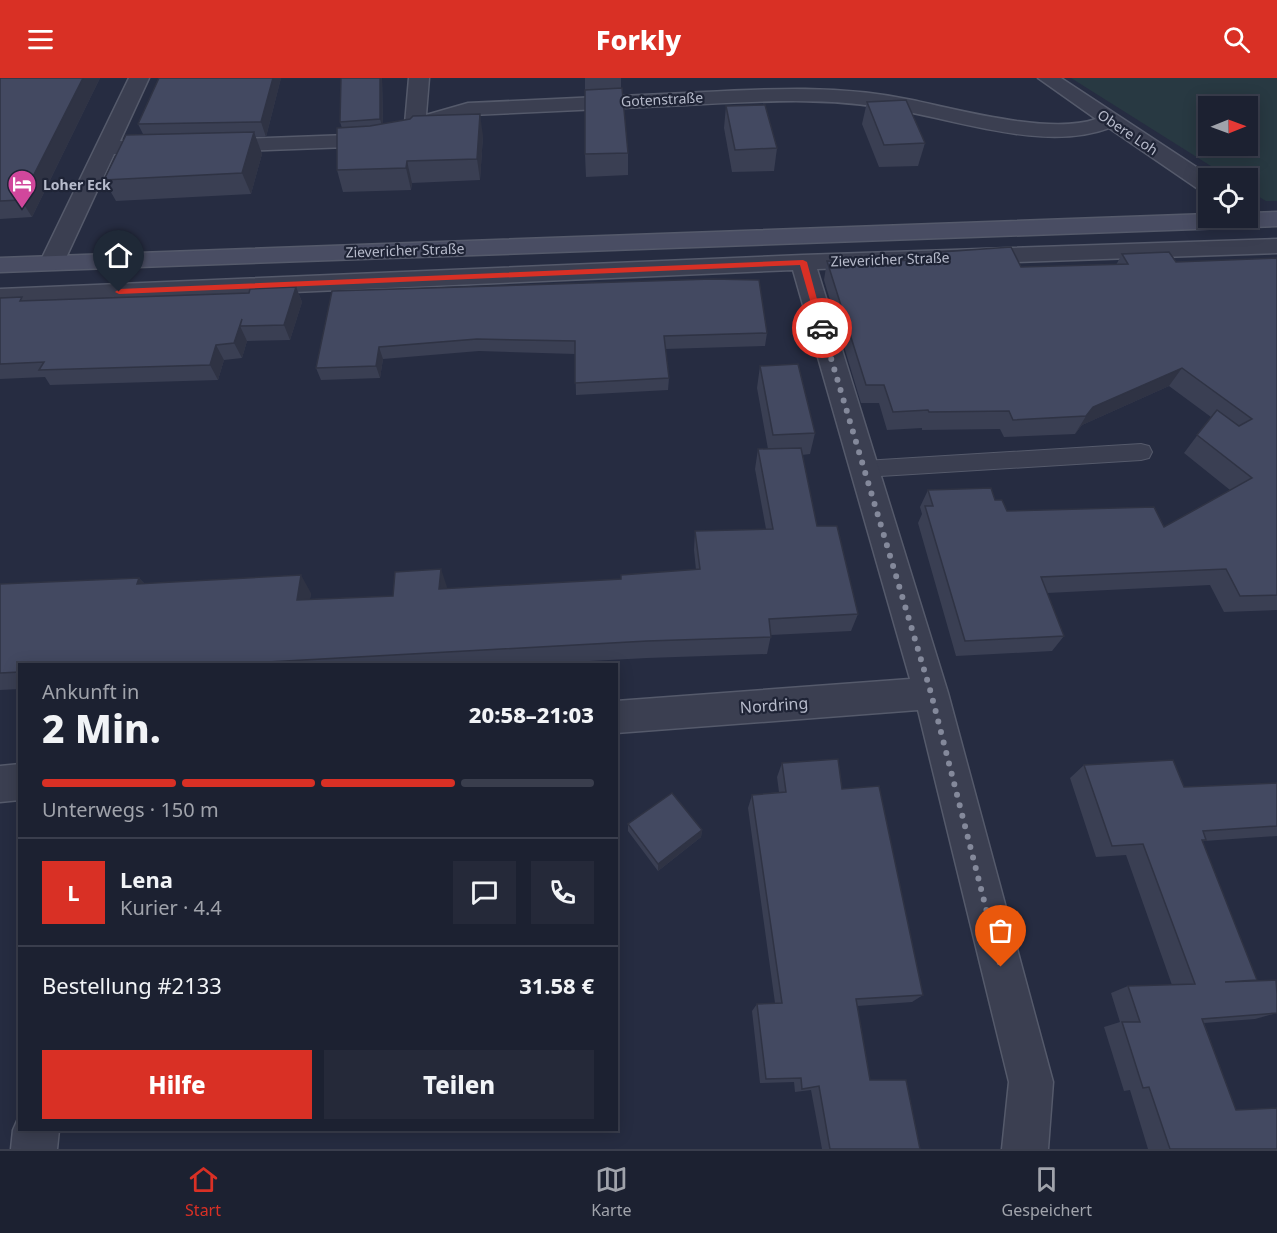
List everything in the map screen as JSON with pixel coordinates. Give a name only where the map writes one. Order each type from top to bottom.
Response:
[{"type":"street","points":[[52,262],[139,78]]},
{"type":"street","points":[[415,125],[419,78]]},
{"type":"street","name":"Obere Loh","points":[[1048,78],[1198,179]]},
{"type":"street","name":"Gotenstraße","points":[[107,148],[375,140],[407,134],[415,125],[468,110],[735,87],[855,96],[981,122],[1047,130],[1091,128],[1110,121]]},
{"type":"street","name":"Zievericher Straße","points":[[1258,219],[1277,219]]},
{"type":"street","name":"Zievericher Straße","points":[[0,265],[1198,221]]},
{"type":"street","name":"Zievericher Straße","points":[[0,297],[803,262],[1277,246]]},
{"type":"street","points":[[803,262],[931,693],[1031,1082],[1025,1149]]},
{"type":"street","name":"Nordring","points":[[618,717],[931,693]]},
{"type":"street","points":[[0,784],[18,782]]},
{"type":"street","points":[[34,1149],[36,1131]]},
{"type":"lane","points":[[864,469],[1141,452]]},
{"type":"shaded area","points":[[1071,78],[1277,78],[1277,201],[1266,201],[1258,196],[1258,168],[1214,168]]},
{"type":"building","points":[[0,78],[83,78],[21,200],[0,201]]},
{"type":"building","points":[[159,78],[273,78],[261,122],[138,124]]},
{"type":"building","points":[[341,78],[380,78],[380,119],[340,122]]},
{"type":"building","points":[[622,88],[628,153],[585,154],[585,90]]},
{"type":"building","points":[[906,100],[925,143],[884,145],[867,102]]},
{"type":"building","points":[[765,105],[777,148],[735,150],[726,106]]},
{"type":"building","points":[[480,114],[477,159],[407,161],[406,168],[337,170],[337,128],[370,126],[410,119],[413,116]]},
{"type":"building","points":[[254,132],[242,173],[104,180],[126,135]]},
{"type":"building","points":[[1011,247],[1021,267],[1128,264],[1122,254],[1169,252],[1176,262],[1277,258],[1277,595],[1240,596],[1226,569],[1041,577],[1064,636],[965,641],[925,506],[933,506],[928,490],[991,488],[995,500],[1002,500],[1007,511],[1154,507],[1164,527],[1252,478],[1197,435],[1217,410],[1239,426],[1252,419],[1182,368],[1093,407],[1086,416],[1013,420],[1009,411],[893,412],[884,385],[866,385],[827,261],[944,259],[941,252]]},
{"type":"building","points":[[712,279],[759,280],[767,333],[664,336],[669,378],[575,383],[575,341],[477,339],[379,347],[376,366],[316,368],[332,291]]},
{"type":"building","points":[[296,287],[284,325],[240,326],[242,319],[234,343],[216,345],[210,365],[39,370],[44,362],[0,364],[0,298],[22,297],[20,301],[249,293],[250,289]]},
{"type":"building","points":[[798,364],[815,433],[773,435],[760,366]]},
{"type":"building","points":[[801,448],[817,526],[837,526],[858,614],[769,619],[771,637],[647,641],[249,663],[18,663],[18,672],[0,673],[0,584],[139,578],[137,584],[301,575],[297,600],[393,596],[395,572],[441,569],[439,589],[621,579],[621,575],[700,569],[695,531],[773,529],[758,449]]},
{"type":"building","points":[[838,759],[842,789],[879,786],[923,995],[856,999],[870,1080],[906,1080],[920,1149],[830,1149],[819,1086],[802,1089],[801,1078],[766,1079],[757,1004],[782,1003],[752,795],[786,792],[782,763]]},
{"type":"building","points":[[1173,760],[1184,787],[1277,783],[1277,826],[1203,831],[1206,840],[1202,840],[1257,980],[1225,982],[1276,980],[1277,1013],[1202,1019],[1236,1110],[1277,1108],[1277,1149],[1170,1149],[1149,1087],[1143,1088],[1122,1022],[1140,1022],[1128,986],[1195,984],[1143,844],[1112,846],[1084,765]]},
{"type":"building","points":[[672,793],[702,830],[658,864],[628,824]]},
{"type":"way so far","points":[[822,328],[931,693],[1001,967]]},
{"type":"place","name":"Loher Eck","points":[[22,210]]},
{"type":"route","points":[[119,292],[803,262],[822,328]]}]
